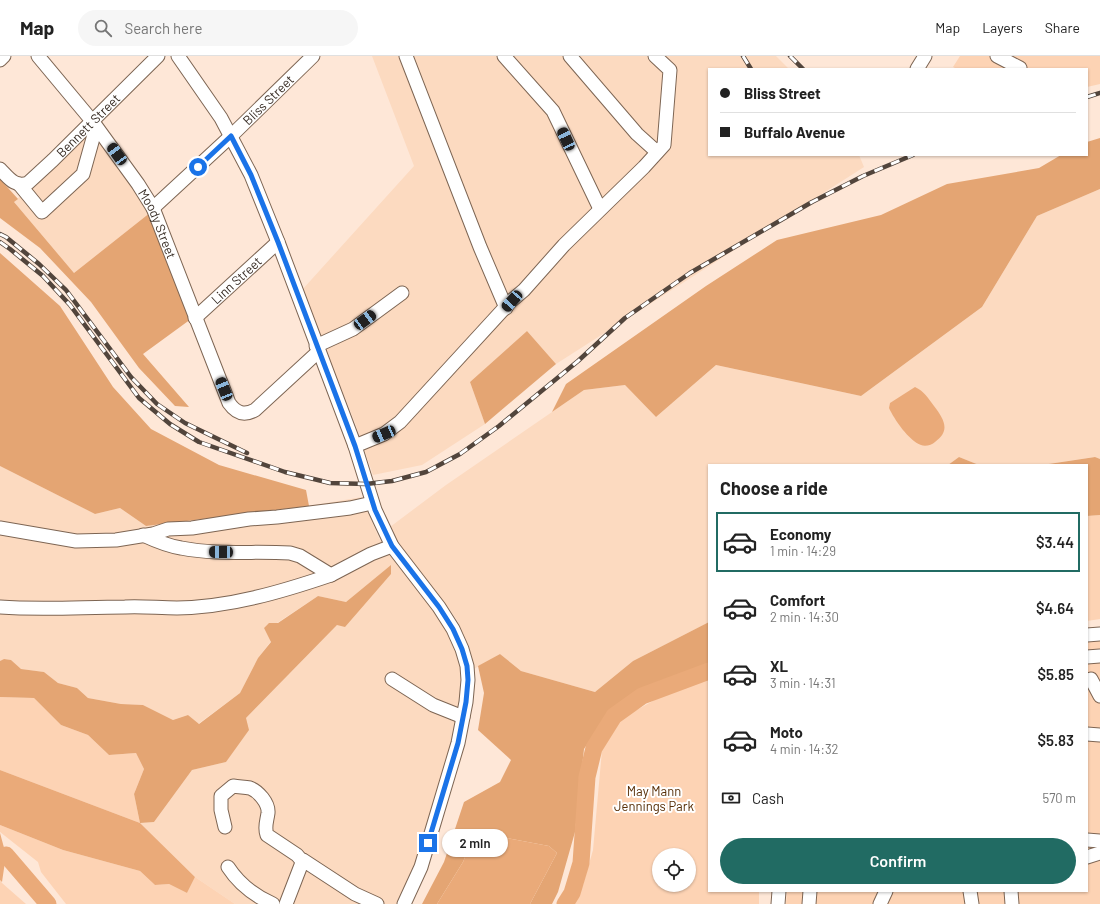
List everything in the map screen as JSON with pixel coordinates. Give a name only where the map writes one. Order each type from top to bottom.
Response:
[{"type":"street","points":[[0,60],[4,56]]},
{"type":"street","name":"Moody Street","points":[[38,56],[93,122],[138,184],[153,208],[229,403],[234,409],[240,413],[249,413],[255,410],[317,349]]},
{"type":"street","name":"Bennett Street","points":[[16,183],[23,185],[28,183],[93,122],[158,56]]},
{"type":"street","points":[[178,56],[221,118],[251,175],[278,242],[317,349],[355,446],[372,503],[392,546],[439,607],[453,629],[462,649],[467,666],[468,680],[466,702],[458,743],[420,867],[404,904]]},
{"type":"street","name":"Bliss Street","points":[[153,208],[231,136],[312,56]]},
{"type":"street","points":[[406,56],[480,247],[506,308]]},
{"type":"street","points":[[504,56],[553,111],[600,209]]},
{"type":"street","points":[[570,56],[637,134],[657,152]]},
{"type":"street","points":[[355,446],[384,434],[400,422],[524,290],[564,245],[664,145],[670,70],[655,56]]},
{"type":"street","points":[[919,68],[925,56]]},
{"type":"street","points":[[997,56],[1020,68]]},
{"type":"street","points":[[0,169],[16,183],[42,212],[83,174],[95,131],[93,122]]},
{"type":"street","name":"Linn Street","points":[[196,318],[278,242]]},
{"type":"street","points":[[317,349],[353,329],[402,292]]},
{"type":"street","points":[[0,528],[76,541],[116,540],[168,530],[192,528],[249,519],[350,508],[372,503]]},
{"type":"street","points":[[142,535],[162,543],[197,550],[218,552],[290,552],[300,556],[331,575]]},
{"type":"street","points":[[0,607],[69,609],[126,606],[185,607],[224,603],[255,598],[331,575],[371,554],[392,546]]},
{"type":"street","points":[[1088,635],[1100,634]]},
{"type":"street","points":[[1088,657],[1100,656]]},
{"type":"street","points":[[1093,678],[1100,696]]},
{"type":"street","points":[[392,679],[433,705],[463,717]]},
{"type":"street","points":[[1088,734],[1100,735]]},
{"type":"street","points":[[225,827],[221,810],[221,796],[234,786],[251,789],[260,795],[269,810],[266,824],[267,835],[297,855],[302,861],[303,860],[355,894],[377,904]]},
{"type":"street","points":[[1088,840],[1100,840]]},
{"type":"street","points":[[1088,857],[1100,853]]},
{"type":"street","points":[[286,904],[302,861]]},
{"type":"street","points":[[228,867],[237,880],[250,892],[273,904]]},
{"type":"street","points":[[778,904],[779,892]]},
{"type":"street","points":[[809,904],[810,892]]},
{"type":"street","points":[[880,904],[886,892]]},
{"type":"street","points":[[970,892],[972,904]]},
{"type":"street","points":[[1011,892],[1012,904]]},
{"type":"shaded area","points":[[372,56],[776,56],[788,68],[708,68],[708,156],[859,156],[864,167],[556,364],[527,331],[470,382],[485,424],[422,465],[373,475],[355,423],[302,290],[414,166]]},
{"type":"shaded area","points":[[91,127],[151,212],[74,273],[14,202]]},
{"type":"shaded area","points":[[1100,138],[1100,189],[1037,216],[982,307],[861,396],[716,365],[656,417],[625,385],[584,390],[552,412],[566,384],[706,286],[777,240],[881,215],[947,184],[1039,168],[1059,156],[1088,156],[1088,142]]},
{"type":"shaded area","points":[[0,179],[18,199],[14,202],[74,273],[151,212],[191,319],[143,354],[189,407],[175,406],[139,368],[91,302],[40,248],[0,218]]},
{"type":"shaded area","points":[[1100,189],[1100,459],[1094,457],[1048,464],[976,464],[959,457],[949,464],[708,464],[708,623],[633,661],[595,692],[521,671],[500,654],[474,669],[470,652],[458,622],[449,608],[411,563],[400,547],[390,527],[446,485],[584,390],[625,385],[656,417],[716,365],[861,396],[982,307],[1037,216]]},
{"type":"shaded area","points":[[0,253],[60,306],[113,387],[151,429],[219,465],[306,490],[309,506],[146,526],[120,508],[95,514],[0,466]]},
{"type":"shaded area","points":[[527,331],[556,364],[485,424],[470,382]]},
{"type":"shaded area","points":[[915,387],[928,398],[941,416],[944,425],[943,434],[940,438],[934,443],[924,446],[916,443],[907,434],[894,418],[889,408],[890,403]]},
{"type":"shaded area","points":[[959,457],[976,464],[949,464]]},
{"type":"shaded area","points":[[1095,457],[1100,459],[1100,515],[1088,516],[1088,464],[1049,464]]},
{"type":"shaded area","points":[[0,466],[95,514],[120,508],[146,526],[309,506],[362,497],[379,538],[451,633],[462,672],[462,697],[455,738],[415,866],[398,904],[235,904],[195,877],[140,823],[154,822],[192,770],[226,762],[246,718],[337,625],[390,566],[346,602],[318,596],[277,623],[264,628],[271,641],[258,658],[240,693],[198,724],[188,715],[173,720],[143,705],[121,704],[88,698],[77,688],[58,683],[44,672],[20,669],[11,660],[4,659],[0,661]]},
{"type":"shaded area","points":[[391,565],[391,574],[345,627],[337,625],[246,718],[249,730],[226,762],[192,770],[154,822],[140,823],[134,794],[144,769],[136,753],[109,755],[88,735],[61,725],[34,698],[0,697],[0,661],[4,659],[11,660],[21,669],[44,672],[58,683],[77,688],[88,698],[121,704],[143,705],[173,720],[188,715],[199,724],[240,693],[258,658],[271,642],[264,628],[269,623],[278,623],[318,596],[346,602]]},
{"type":"shaded area","points":[[708,623],[708,664],[641,690],[608,713],[584,749],[575,832],[558,892],[552,904],[530,904],[557,853],[549,846],[475,832],[463,862],[437,904],[422,904],[444,862],[464,802],[500,782],[511,760],[478,730],[484,693],[478,666],[500,654],[521,671],[595,692],[633,661]]},
{"type":"shaded area","points":[[0,770],[140,823],[195,877],[187,893],[169,884],[155,885],[140,871],[63,850],[0,825]]},
{"type":"shaded area","points":[[475,832],[549,846],[557,853],[530,904],[437,904],[463,862]]},
{"type":"shaded area","points":[[0,833],[6,855],[2,882],[0,880]]},
{"type":"green space","points":[[960,56],[1100,56],[1100,84],[1088,87],[1088,68],[953,67]]},
{"type":"green space","points":[[1100,515],[1100,619],[1088,621],[1088,516]]},
{"type":"green space","points":[[1100,641],[1100,904],[786,904],[787,892],[1088,892],[1088,642]]},
{"type":"green space","name":"May Mann Jennings Park","points":[[708,677],[708,892],[759,892],[759,904],[571,904],[583,885],[593,850],[602,750],[622,718],[671,691]]},
{"type":"green space","points":[[0,697],[34,698],[61,725],[88,735],[109,755],[136,753],[144,769],[134,794],[140,823],[0,770]]},
{"type":"green space","points":[[0,825],[63,850],[140,871],[155,885],[169,884],[187,893],[195,877],[235,904],[66,904],[41,872],[38,862],[0,832]]},
{"type":"green space","points":[[0,880],[2,883],[26,904],[0,904]]},
{"type":"waterway","points":[[565,904],[572,893],[581,863],[587,777],[594,748],[614,716],[642,696],[708,671]]},
{"type":"waterway","points":[[6,855],[48,904]]},
{"type":"railway","points":[[743,56],[750,68]]},
{"type":"railway","points":[[790,56],[802,68]]},
{"type":"railway","points":[[1088,97],[1100,93]]},
{"type":"railway","points":[[0,242],[43,276],[70,305],[139,398],[170,424],[199,442],[285,472],[330,483],[366,484],[392,481],[426,472],[460,454],[499,426],[578,361],[625,318],[690,273],[812,202],[863,176],[911,156]]},
{"type":"railway","points":[[0,234],[6,237],[39,264],[66,290],[131,377],[157,404],[185,423],[247,453]]},
{"type":"route","points":[[198,167],[231,136],[251,175],[278,242],[318,352],[355,446],[375,510],[392,546],[439,607],[453,629],[462,649],[467,666],[468,680],[466,702],[458,743],[428,843]]}]
